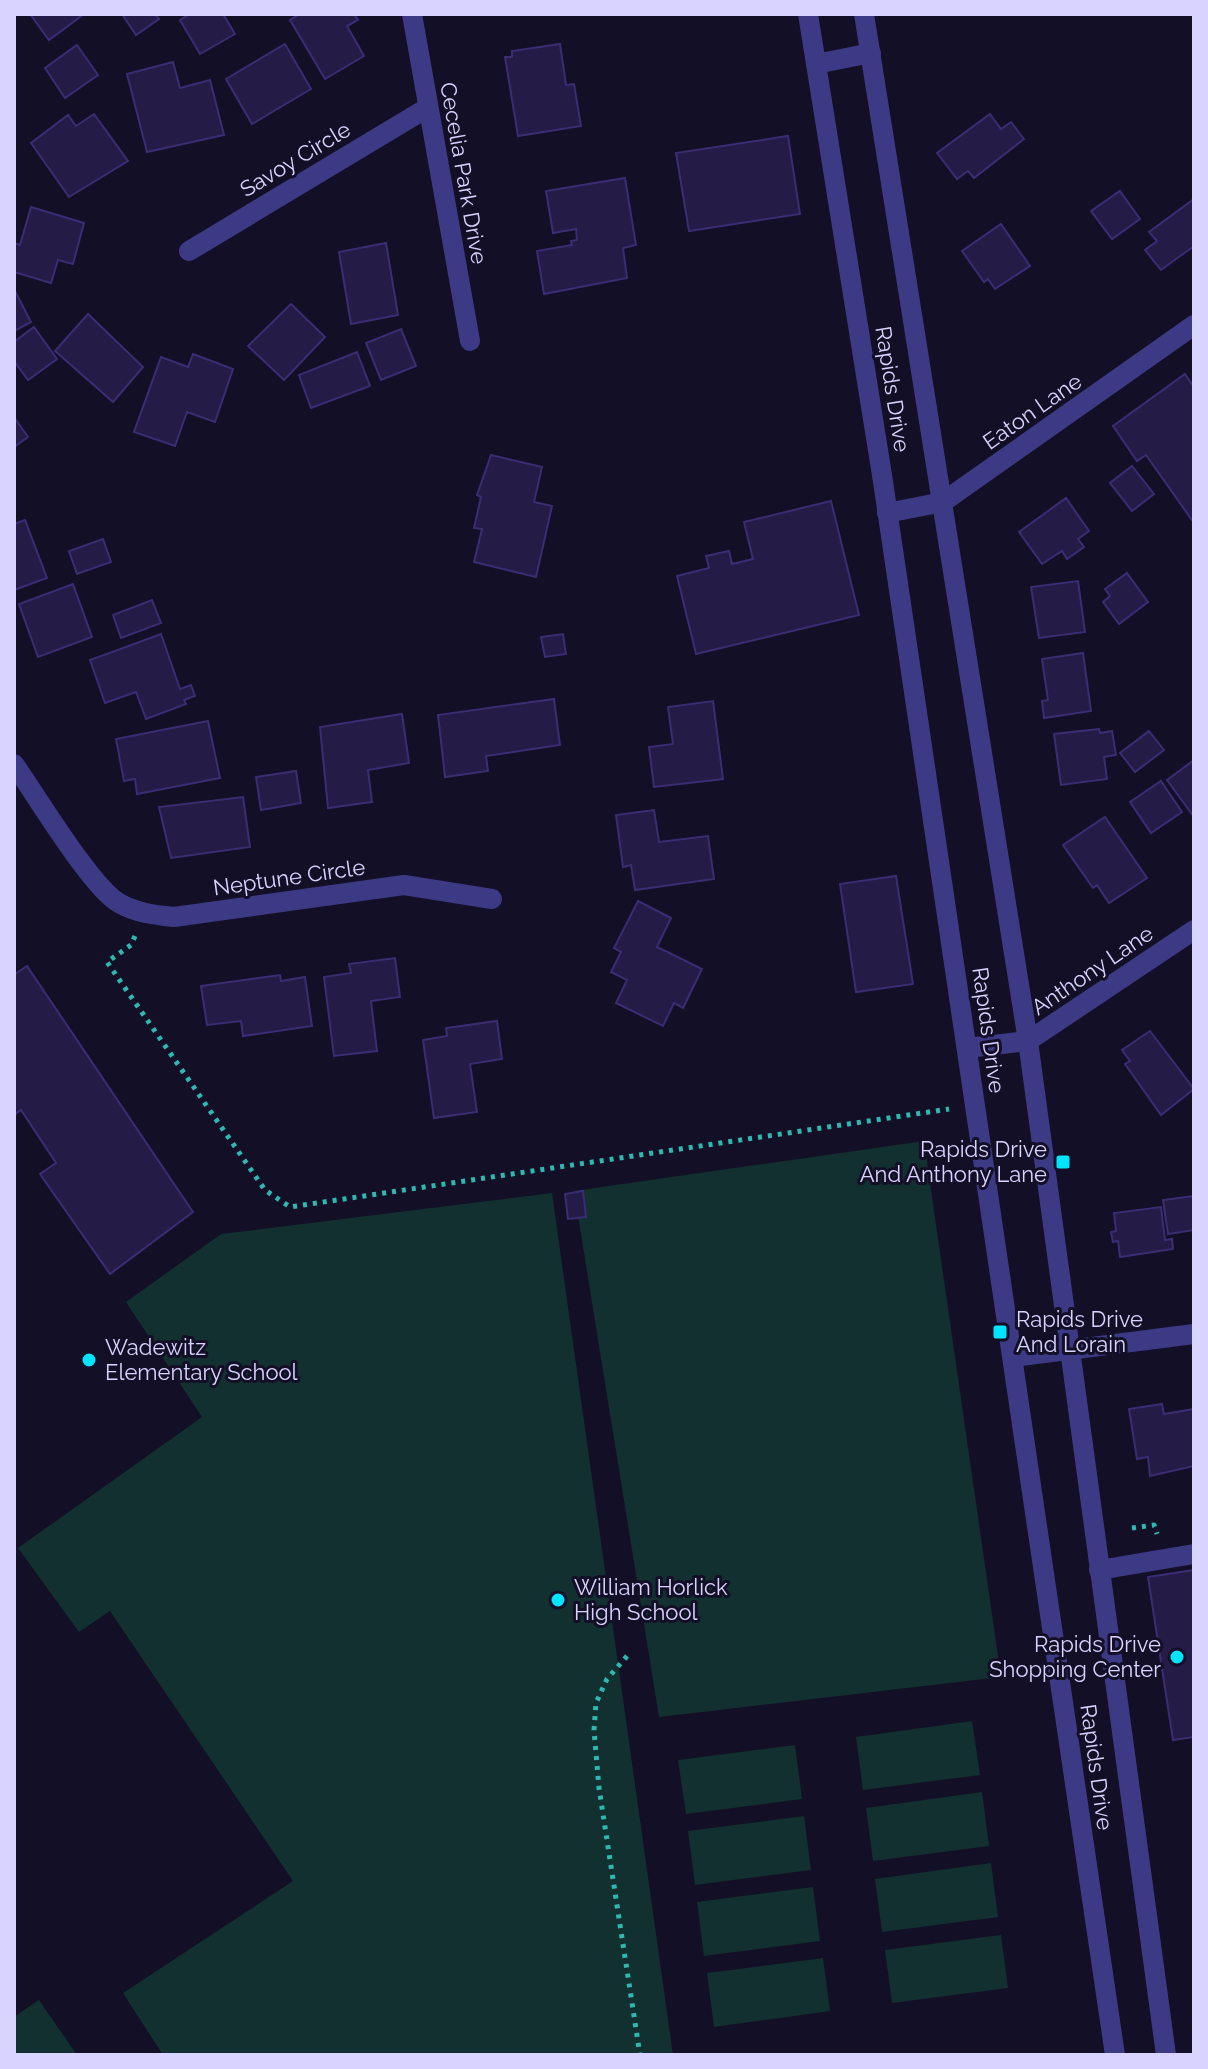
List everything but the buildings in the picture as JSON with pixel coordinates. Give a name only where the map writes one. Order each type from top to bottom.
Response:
[{"type":"street","name":"Cecelia Park Drive","points":[[412,14],[470,341]]},
{"type":"street","name":"Rapids Drive","points":[[808,14],[976,1104],[1115,2055]]},
{"type":"street","name":"Rapids Drive","points":[[864,14],[1028,1041],[1166,2055]]},
{"type":"street","points":[[816,64],[871,53]]},
{"type":"street","name":"Savoy Circle","points":[[189,251],[427,108]]},
{"type":"street","name":"Eaton Lane","points":[[887,513],[943,502],[1194,325]]},
{"type":"street","name":"Neptune Circle","points":[[14,764],[100,886],[119,903],[146,913],[174,917],[404,885],[492,899]]},
{"type":"street","name":"Anthony Lane","points":[[967,1048],[1028,1041],[1194,930]]},
{"type":"street","points":[[1013,1357],[1194,1334]]},
{"type":"street","points":[[1099,1570],[1194,1554]]},
{"type":"path","points":[[146,913],[131,945],[107,962],[265,1190],[290,1207],[976,1104]]},
{"type":"path","points":[[1132,1528],[1154,1525],[1157,1534]]},
{"type":"path","points":[[627,1656],[607,1679],[596,1703],[594,1730],[599,1788],[640,2055]]},
{"type":"green space","points":[[924,1141],[1001,1677],[659,1717],[574,1191]]},
{"type":"green space","points":[[552,1193],[673,2055],[163,2055],[123,1993],[293,1881],[110,1611],[79,1632],[18,1548],[202,1417],[126,1302],[221,1234]]},
{"type":"green space","points":[[972,1721],[980,1775],[863,1790],[856,1737]]},
{"type":"green space","points":[[795,1745],[802,1799],[686,1814],[678,1760]]},
{"type":"green space","points":[[982,1792],[989,1846],[873,1861],[866,1808]]},
{"type":"green space","points":[[804,1816],[811,1870],[695,1885],[688,1831]]},
{"type":"green space","points":[[991,1863],[998,1917],[882,1932],[875,1879]]},
{"type":"green space","points":[[813,1887],[820,1941],[704,1956],[697,1902]]},
{"type":"green space","points":[[1001,1935],[1008,1988],[892,2003],[885,1950]]},
{"type":"green space","points":[[823,1958],[830,2011],[714,2027],[707,1973]]},
{"type":"green space","points":[[39,2000],[77,2055],[14,2055],[14,2017]]},
{"type":"place","name":"Rapids Drive And Anthony Lane","points":[[1063,1162]]},
{"type":"place","name":"Rapids Drive And Lorain","points":[[1000,1332]]},
{"type":"place","name":"Wadewitz Elementary School","points":[[89,1360]]},
{"type":"place","name":"William Horlick High School","points":[[558,1600]]},
{"type":"place","name":"Rapids Drive Shopping Center","points":[[1177,1657]]}]
